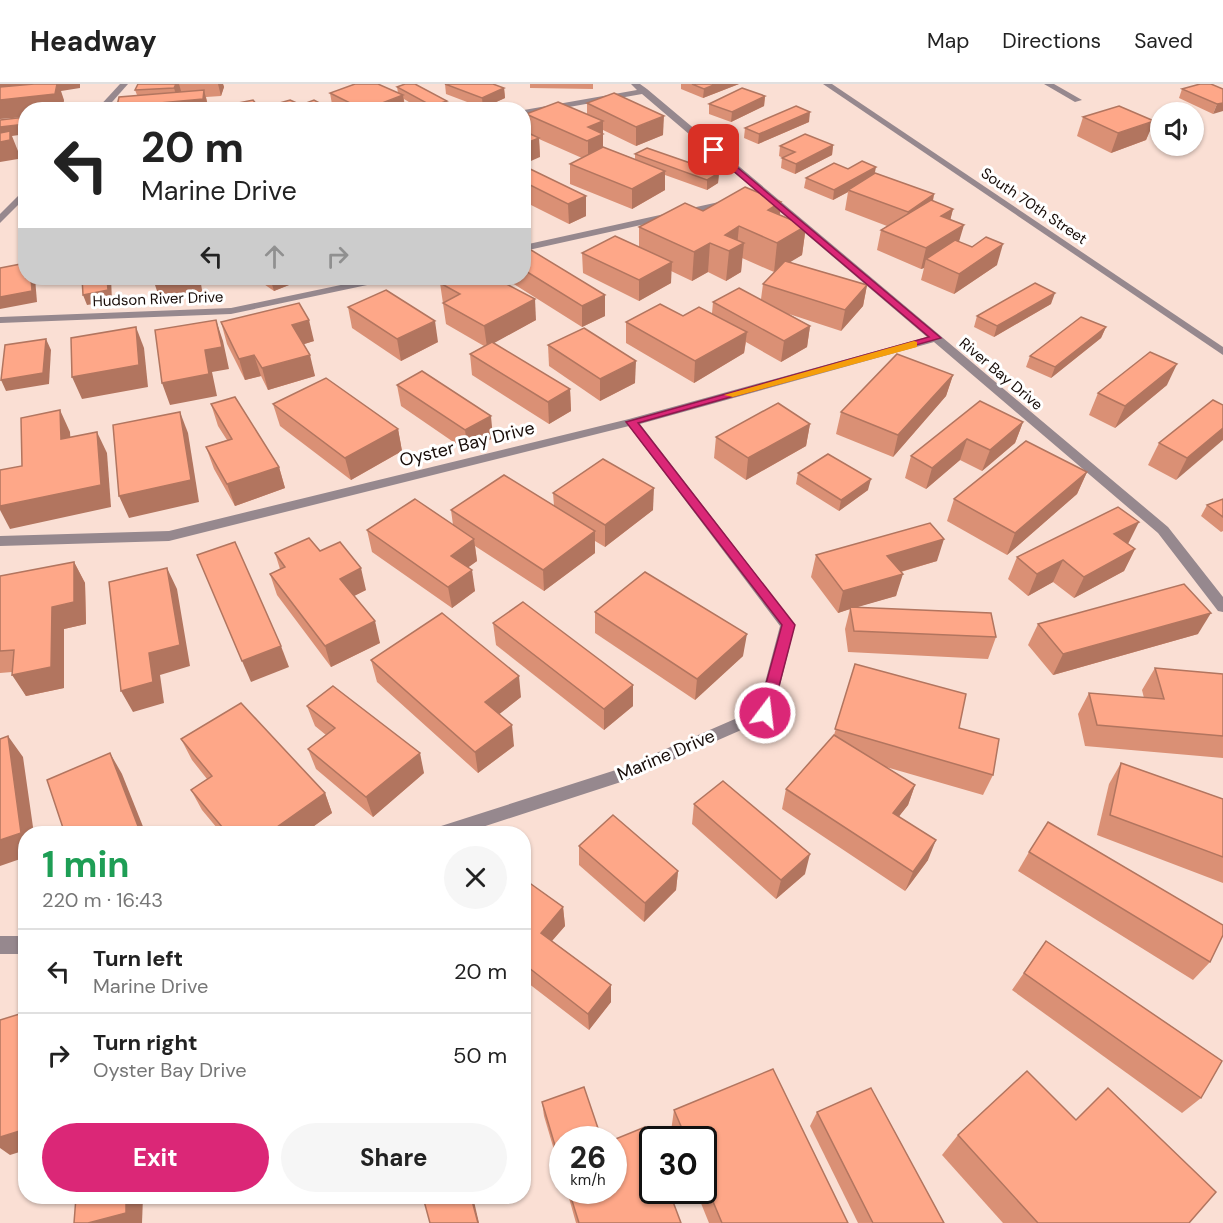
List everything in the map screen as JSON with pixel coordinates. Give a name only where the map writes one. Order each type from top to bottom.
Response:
[{"type":"street","points":[[107,102],[124,84]]},
{"type":"street","name":"South 70th Street","points":[[827,84],[1223,352]]},
{"type":"street","points":[[1048,84],[1078,100]]},
{"type":"street","points":[[531,111],[640,87]]},
{"type":"street","name":"River Bay Drive","points":[[640,87],[761,196],[936,338],[1163,530],[1223,607]]},
{"type":"street","points":[[0,220],[18,200]]},
{"type":"street","points":[[531,246],[743,200]]},
{"type":"street","name":"Hudson River Drive","points":[[0,320],[231,311],[353,285]]},
{"type":"street","name":"Oyster Bay Drive","points":[[0,541],[169,536],[632,422],[936,338]]},
{"type":"street","name":"Marine Drive","points":[[463,826],[627,773],[765,713],[788,625],[632,422]]},
{"type":"street","points":[[0,945],[18,945]]},
{"type":"building","points":[[57,84],[55,94],[0,100],[0,87]]},
{"type":"building","points":[[138,84],[176,84],[174,88],[135,90]]},
{"type":"building","points":[[355,84],[378,84],[403,95],[385,102],[348,102],[330,93]]},
{"type":"building","points":[[415,84],[447,101],[425,102],[397,87]]},
{"type":"building","points":[[445,84],[493,84],[504,88],[482,98]]},
{"type":"building","points":[[692,84],[716,84],[704,89]]},
{"type":"building","points":[[1200,84],[1211,84],[1223,89],[1223,103],[1217,104],[1182,89]]},
{"type":"building","points":[[742,88],[765,96],[732,112],[709,104]]},
{"type":"building","points":[[204,90],[203,99],[171,102],[118,102],[119,97]]},
{"type":"building","points":[[614,93],[664,116],[636,127],[587,103]]},
{"type":"building","points":[[558,102],[603,121],[588,127],[603,134],[587,141],[531,116],[531,112]]},
{"type":"building","points":[[796,106],[810,112],[759,134],[745,128]]},
{"type":"building","points":[[1119,106],[1150,119],[1150,122],[1118,133],[1083,117]]},
{"type":"building","points":[[18,118],[18,125],[0,127],[0,120]]},
{"type":"building","points":[[10,131],[10,140],[0,142],[0,133]]},
{"type":"building","points":[[531,134],[539,138],[531,141]]},
{"type":"building","points":[[805,134],[833,145],[796,164],[782,158],[795,152],[780,146]]},
{"type":"building","points":[[603,147],[665,171],[632,189],[570,164]]},
{"type":"building","points":[[647,148],[719,173],[707,180],[635,154]]},
{"type":"building","points":[[862,161],[876,167],[834,190],[806,178],[834,163],[848,169]]},
{"type":"building","points":[[531,169],[586,196],[568,204],[531,186]]},
{"type":"building","points":[[875,173],[934,194],[908,212],[848,190]]},
{"type":"building","points":[[745,187],[781,202],[768,210],[806,226],[777,243],[739,226],[725,235],[744,243],[729,251],[710,243],[694,252],[639,227],[685,203],[703,211]]},
{"type":"building","points":[[931,200],[953,209],[941,216],[964,225],[926,248],[881,230]]},
{"type":"building","points":[[615,236],[672,262],[639,280],[582,253]]},
{"type":"building","points":[[986,237],[1003,244],[959,274],[926,259],[955,240],[972,247]]},
{"type":"building","points":[[531,250],[605,295],[582,306],[531,274]]},
{"type":"building","points":[[785,261],[867,285],[845,310],[763,284]]},
{"type":"building","points":[[18,265],[18,285],[32,285],[32,291],[0,297],[0,268]]},
{"type":"building","points":[[1035,283],[1055,293],[997,326],[977,316]]},
{"type":"building","points":[[82,285],[108,285],[108,290],[83,295]]},
{"type":"building","points":[[444,285],[508,285],[535,299],[484,326],[443,303],[460,294]]},
{"type":"building","points":[[739,288],[810,326],[784,341],[713,302]]},
{"type":"building","points":[[386,290],[435,321],[397,339],[348,307]]},
{"type":"building","points":[[299,303],[309,320],[292,325],[310,355],[262,368],[254,355],[239,359],[221,322]]},
{"type":"building","points":[[660,304],[683,316],[699,307],[747,332],[695,361],[626,322]]},
{"type":"building","points":[[1081,317],[1106,327],[1055,367],[1030,356]]},
{"type":"building","points":[[216,320],[222,347],[205,350],[209,374],[162,383],[155,330]]},
{"type":"building","points":[[136,327],[139,365],[72,377],[71,338]]},
{"type":"building","points":[[584,328],[636,361],[600,379],[548,345]]},
{"type":"building","points":[[46,339],[43,373],[1,380],[5,345]]},
{"type":"building","points":[[492,342],[570,389],[548,402],[470,354]]},
{"type":"building","points":[[1150,352],[1177,364],[1125,406],[1098,393]]},
{"type":"building","points":[[897,354],[953,375],[898,435],[841,412]]},
{"type":"building","points":[[422,371],[491,416],[465,430],[397,385]]},
{"type":"building","points":[[326,378],[398,429],[345,458],[273,404]]},
{"type":"building","points":[[235,397],[279,467],[227,484],[206,447],[232,439],[211,404]]},
{"type":"building","points":[[1213,400],[1223,405],[1223,428],[1187,458],[1159,443]]},
{"type":"building","points":[[980,401],[1023,422],[990,450],[967,439],[932,468],[911,456]]},
{"type":"building","points":[[778,403],[810,424],[748,458],[716,437]]},
{"type":"building","points":[[60,410],[61,439],[97,432],[101,485],[0,506],[0,470],[22,466],[21,418]]},
{"type":"building","points":[[180,412],[191,480],[119,496],[113,425]]},
{"type":"building","points":[[1026,441],[1087,472],[1015,533],[954,499]]},
{"type":"building","points":[[828,454],[871,479],[841,500],[798,473]]},
{"type":"building","points":[[603,459],[654,488],[605,525],[553,493]]},
{"type":"building","points":[[504,475],[595,531],[543,570],[451,510]]},
{"type":"building","points":[[415,499],[474,539],[451,556],[472,570],[448,587],[367,530]]},
{"type":"building","points":[[1223,499],[1223,517],[1207,505]]},
{"type":"building","points":[[1118,507],[1139,522],[1114,534],[1135,549],[1084,577],[1063,560],[1037,574],[1017,557]]},
{"type":"building","points":[[930,523],[944,539],[887,556],[903,574],[843,591],[816,555]]},
{"type":"building","points":[[309,538],[320,551],[340,542],[361,568],[340,579],[375,621],[325,646],[270,574],[285,567],[275,553]]},
{"type":"building","points":[[235,542],[281,646],[242,661],[197,555]]},
{"type":"building","points":[[74,562],[74,602],[52,607],[51,667],[12,675],[14,650],[0,651],[0,576]]},
{"type":"building","points":[[167,568],[180,645],[149,653],[153,682],[121,691],[109,582]]},
{"type":"building","points":[[645,572],[747,634],[697,679],[595,612]]},
{"type":"building","points":[[1184,584],[1211,613],[1063,654],[1038,624]]},
{"type":"building","points":[[523,602],[633,685],[604,709],[493,623]]},
{"type":"building","points":[[850,607],[991,613],[996,637],[854,631]]},
{"type":"building","points":[[442,613],[519,676],[485,702],[512,725],[475,752],[371,660]]},
{"type":"building","points":[[855,664],[966,694],[959,728],[999,739],[993,775],[835,729]]},
{"type":"building","points":[[1155,668],[1223,674],[1223,736],[1097,725],[1089,693],[1164,699]]},
{"type":"building","points":[[333,686],[420,753],[366,797],[308,749],[335,728],[307,706]]},
{"type":"building","points":[[241,703],[325,793],[278,826],[221,826],[191,790],[212,776],[181,739]]},
{"type":"building","points":[[834,735],[915,785],[893,813],[936,840],[913,872],[786,789]]},
{"type":"building","points":[[8,736],[20,826],[18,826],[18,834],[0,840],[0,739]]},
{"type":"building","points":[[110,753],[138,826],[62,826],[47,780]]},
{"type":"building","points":[[1121,763],[1223,799],[1223,857],[1110,815]]},
{"type":"building","points":[[723,781],[810,854],[781,880],[694,804]]},
{"type":"building","points":[[613,815],[678,871],[645,903],[579,846]]},
{"type":"building","points":[[1048,822],[1223,925],[1223,935],[1210,962],[1029,852]]},
{"type":"building","points":[[531,884],[563,907],[541,933],[611,985],[588,1014],[531,969]]},
{"type":"building","points":[[1046,941],[1222,1061],[1201,1098],[1024,973]]},
{"type":"building","points":[[18,1014],[18,1131],[0,1137],[0,1020]]},
{"type":"building","points":[[773,1069],[848,1223],[722,1223],[714,1204],[717,1204],[717,1126],[681,1126],[674,1110]]},
{"type":"building","points":[[1027,1071],[1076,1120],[1108,1088],[1216,1192],[1189,1223],[1038,1223],[958,1135]]},
{"type":"building","points":[[584,1087],[597,1126],[549,1126],[542,1102]]},
{"type":"building","points":[[871,1088],[944,1223],[873,1223],[817,1112]]},
{"type":"building","points":[[639,1129],[639,1204],[674,1204],[681,1223],[579,1223],[573,1204],[627,1204],[627,1134]]},
{"type":"building","points":[[75,1204],[126,1204],[126,1213],[88,1223],[74,1223]]},
{"type":"building","points":[[425,1204],[473,1204],[478,1223],[430,1223]]},
{"type":"slow traffic","points":[[729,395],[914,344]]},
{"type":"route","points":[[714,150],[936,338],[632,422],[788,625],[765,713]]}]
